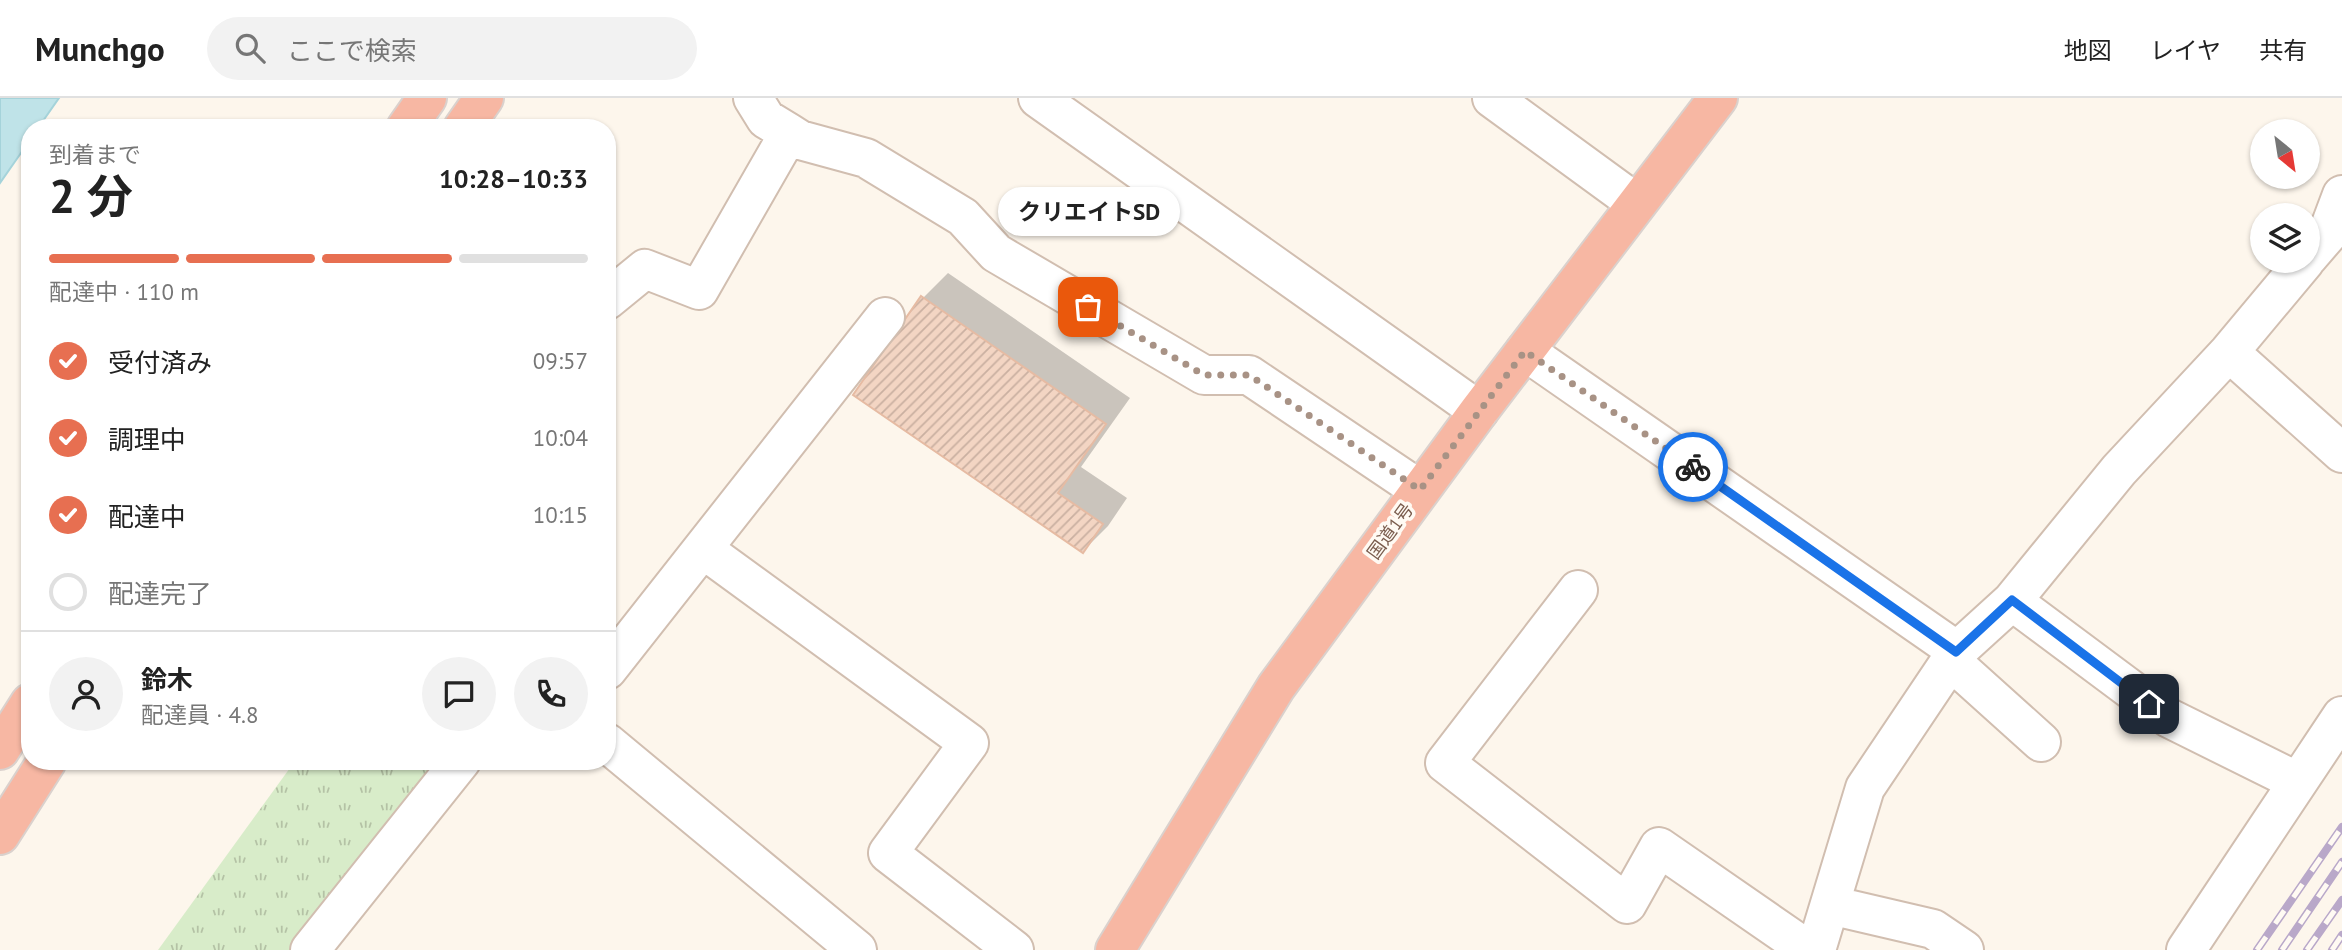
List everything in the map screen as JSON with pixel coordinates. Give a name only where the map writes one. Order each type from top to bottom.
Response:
[{"type":"highway","points":[[412,119],[427,98]]},
{"type":"highway","points":[[469,119],[484,98]]},
{"type":"highway","name":"国道1号","points":[[1115,950],[1276,687],[1479,411],[1718,98]]},
{"type":"highway","points":[[0,750],[21,717]]},
{"type":"highway","points":[[0,835],[41,770]]},
{"type":"street","points":[[753,98],[766,119],[800,140],[866,158],[963,217],[996,253],[1204,375],[1249,375],[1420,490]]},
{"type":"street","points":[[1038,98],[1479,411]]},
{"type":"street","points":[[1492,98],[1636,203]]},
{"type":"street","points":[[616,293],[645,269],[699,290],[789,133]]},
{"type":"street","points":[[2320,243],[2327,235],[2342,195]]},
{"type":"street","points":[[1816,950],[1865,788],[1954,656],[2012,600],[2119,470],[2228,352],[2295,273]]},
{"type":"street","points":[[616,659],[885,317]]},
{"type":"street","points":[[1525,351],[1954,656],[2041,742]]},
{"type":"street","points":[[2228,352],[2342,453]]},
{"type":"street","points":[[703,549],[969,743],[887,853],[1014,950]]},
{"type":"street","points":[[1578,590],[1445,763],[1627,904],[1659,847],[1808,950]]},
{"type":"street","points":[[2012,600],[2169,719],[2298,782]]},
{"type":"street","points":[[2186,950],[2342,716]]},
{"type":"street","points":[[616,750],[857,950]]},
{"type":"street","points":[[310,950],[454,770]]},
{"type":"street","points":[[1830,905],[1933,929],[1964,950]]},
{"type":"green space","points":[[288,770],[439,770],[296,950],[158,950]]},
{"type":"water","points":[[0,98],[59,98],[44,119],[21,119],[21,153],[0,183]]},
{"type":"building","points":[[921,296],[1106,424],[1058,493],[1103,524],[1083,553],[853,395]]},
{"type":"railway","points":[[2257,950],[2342,827]]},
{"type":"railway","points":[[2282,950],[2342,862]]},
{"type":"railway","points":[[2307,950],[2342,900]]},
{"type":"railway","points":[[2332,950],[2342,935]]},
{"type":"way so far","points":[[1088,307],[1204,375],[1249,375],[1420,490],[1525,351],[1693,467]]},
{"type":"place","name":"クリエイトSD","points":[[1088,307]]},
{"type":"route","points":[[1693,467],[1956,652],[2012,600],[2149,704]]}]
